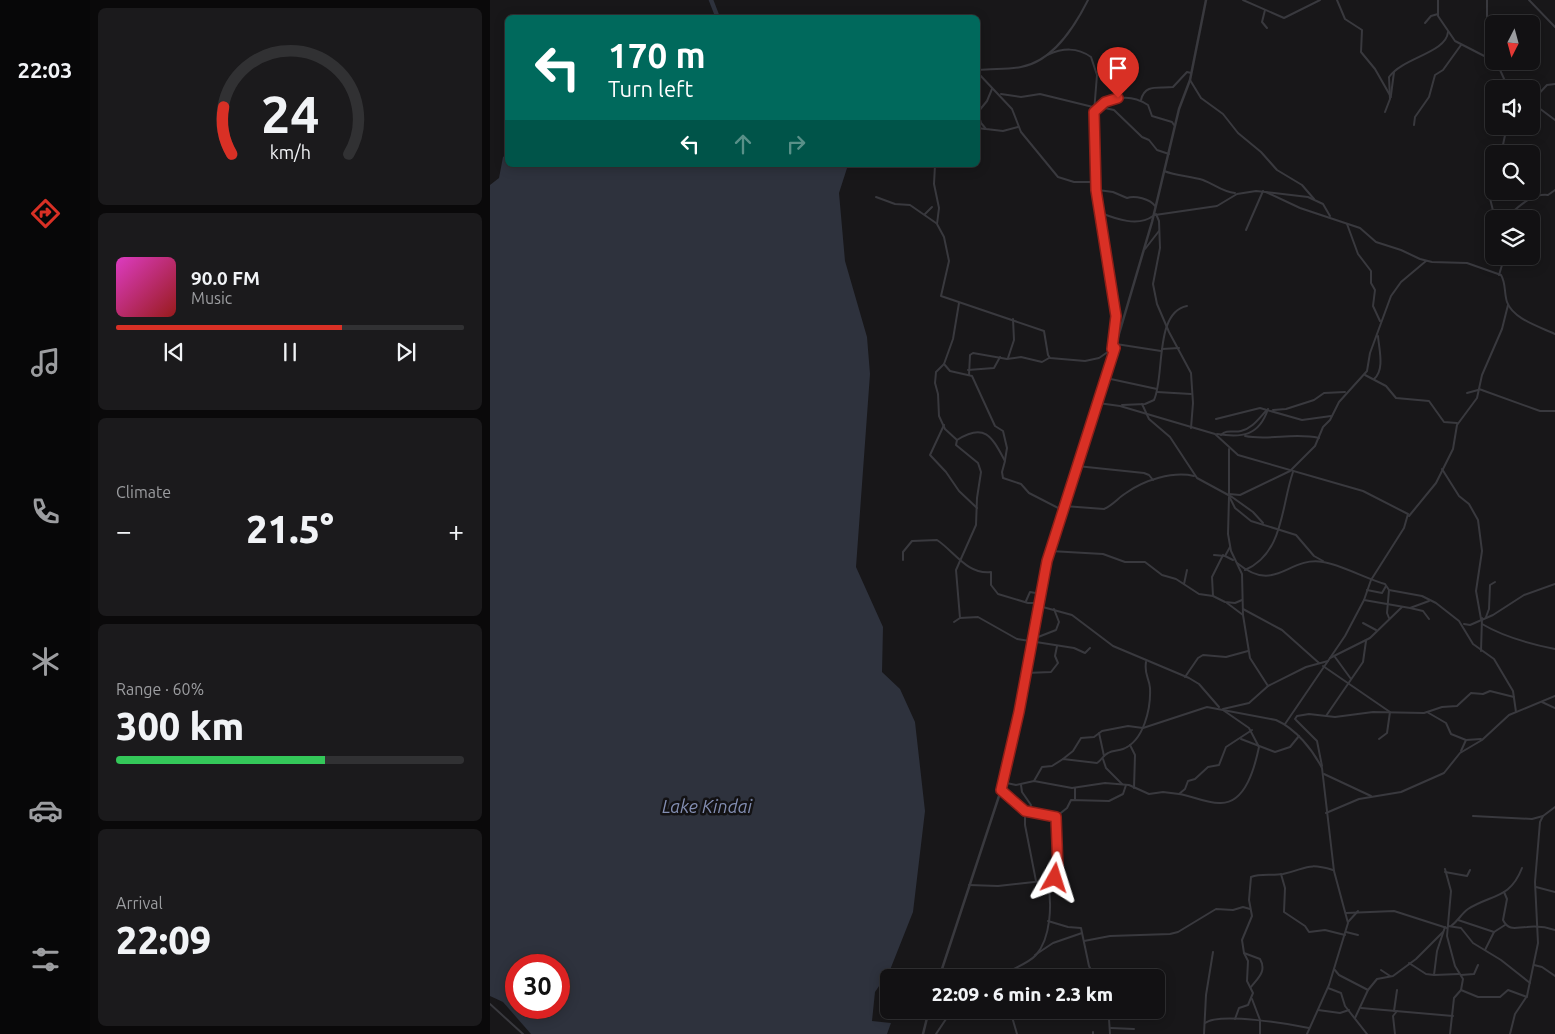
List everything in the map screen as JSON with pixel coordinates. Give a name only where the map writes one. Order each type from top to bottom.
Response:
[{"type":"street","points":[[1048,55],[1075,23],[1088,0]]},
{"type":"street","points":[[942,969],[1001,790],[1050,551],[1106,378],[1154,215],[1174,127],[1190,80],[1206,0]]},
{"type":"street","points":[[1243,0],[1284,18],[1320,0]]},
{"type":"street","points":[[1336,0],[1343,17],[1362,30],[1360,52],[1375,69],[1391,96]]},
{"type":"street","points":[[1438,0],[1438,14],[1454,41],[1485,56]]},
{"type":"street","points":[[1487,15],[1488,0]]},
{"type":"street","points":[[1529,0],[1555,27]]},
{"type":"street","points":[[1265,10],[1262,22],[1267,28]]},
{"type":"street","points":[[1425,23],[1431,16],[1438,14]]},
{"type":"street","points":[[1386,112],[1391,96],[1394,70],[1416,57],[1439,48],[1447,40],[1448,32]]},
{"type":"street","points":[[1414,125],[1415,117],[1429,97],[1435,75],[1443,70],[1461,45]]},
{"type":"street","points":[[980,72],[1020,68],[1048,55],[1068,49],[1077,50],[1092,57],[1097,75],[1094,108],[1096,190],[1116,316],[1115,347]]},
{"type":"street","points":[[1141,100],[1143,92],[1148,88],[1173,87],[1187,72],[1191,73]]},
{"type":"street","points":[[980,74],[1012,108],[1023,135],[1045,159],[1058,177],[1074,182],[1096,182]]},
{"type":"street","points":[[1190,80],[1206,103],[1222,114],[1238,134],[1261,152],[1277,170],[1302,185],[1317,202]]},
{"type":"street","points":[[1540,92],[1547,85],[1555,84]]},
{"type":"street","points":[[980,110],[987,102],[992,89]]},
{"type":"street","points":[[998,94],[1021,97],[1040,94],[1094,108]]},
{"type":"street","points":[[1094,112],[1118,98],[1141,100],[1148,105],[1151,116],[1172,122],[1174,127]]},
{"type":"street","points":[[1100,108],[1114,110],[1142,137],[1149,140],[1157,150],[1169,154]]},
{"type":"street","points":[[1540,109],[1555,120]]},
{"type":"street","points":[[980,119],[986,129]]},
{"type":"street","points":[[980,128],[1003,131],[1019,126]]},
{"type":"street","points":[[936,167],[934,184],[939,208],[937,224]]},
{"type":"street","points":[[1164,171],[1180,177],[1205,181],[1225,192],[1236,194],[1265,192],[1296,195],[1317,202],[1325,207],[1331,217]]},
{"type":"street","points":[[1096,190],[1113,192],[1125,198],[1132,196],[1148,200],[1155,206]]},
{"type":"street","points":[[1514,210],[1531,197],[1548,194],[1555,190]]},
{"type":"street","points":[[1265,192],[1300,208],[1360,228],[1376,242],[1426,261],[1467,263],[1499,275],[1503,279],[1508,305],[1506,318],[1488,357],[1476,398],[1458,422],[1452,449],[1434,486],[1409,516],[1404,528],[1371,580],[1364,600],[1346,636],[1323,666],[1285,724]]},
{"type":"street","points":[[1246,230],[1265,192]]},
{"type":"street","points":[[1101,213],[1131,221],[1143,220],[1154,215],[1217,206],[1236,194]]},
{"type":"street","points":[[876,197],[894,204],[910,205],[937,224],[944,237],[949,261],[940,294],[959,304],[1013,319],[1044,331],[1049,358]]},
{"type":"street","points":[[925,214],[932,207]]},
{"type":"street","points":[[1154,215],[1159,231],[1160,255],[1152,282],[1157,304],[1191,373],[1191,428]]},
{"type":"street","points":[[1347,224],[1358,254],[1371,272],[1371,283],[1375,290],[1373,306],[1380,324]]},
{"type":"street","points":[[1142,252],[1159,231]]},
{"type":"street","points":[[1229,495],[1240,494],[1292,471],[1315,446],[1324,426],[1333,415],[1339,402],[1365,375],[1388,302],[1398,285],[1426,261]]},
{"type":"street","points":[[1499,275],[1502,265]]},
{"type":"street","points":[[959,304],[954,338],[944,364],[936,372],[935,382],[938,394],[939,415],[944,425],[957,440],[956,445],[978,463],[981,469],[976,526],[956,576],[960,618]]},
{"type":"street","points":[[1508,305],[1525,320],[1555,334]]},
{"type":"street","points":[[1120,406],[1153,401],[1160,374],[1161,350],[1173,314],[1187,306]]},
{"type":"street","points":[[1007,359],[1014,340],[1013,319]]},
{"type":"street","points":[[1374,379],[1378,376],[1380,367],[1378,334]]},
{"type":"street","points":[[968,375],[972,353],[1007,359],[1021,357],[1042,362],[1049,358],[1085,361],[1099,358],[1115,347],[1161,350],[1179,348]]},
{"type":"street","points":[[968,370],[994,368],[1000,357]]},
{"type":"street","points":[[944,364],[949,371],[972,376],[979,387],[982,400],[990,411],[995,426],[1003,431],[1007,448],[1002,472],[1003,478],[1021,484],[1029,493],[1062,510]]},
{"type":"street","points":[[1365,375],[1391,390],[1396,398],[1428,401],[1443,421],[1458,422]]},
{"type":"street","points":[[1106,378],[1157,390],[1192,394]]},
{"type":"street","points":[[1467,393],[1479,389],[1540,411],[1555,411]]},
{"type":"street","points":[[1216,419],[1260,408],[1286,409],[1314,400],[1324,394],[1347,392]]},
{"type":"street","points":[[1098,403],[1120,406],[1191,428],[1221,435],[1258,437],[1302,435],[1319,438]]},
{"type":"street","points":[[1142,404],[1149,419],[1170,437],[1196,476],[1204,484],[1229,495],[1253,512],[1263,523]]},
{"type":"street","points":[[1269,409],[1310,420],[1333,415]]},
{"type":"street","points":[[1221,435],[1225,431],[1246,428],[1258,422],[1269,409]]},
{"type":"street","points":[[1245,436],[1262,423],[1269,409]]},
{"type":"street","points":[[944,425],[930,455],[946,472],[959,491],[977,508]]},
{"type":"street","points":[[957,440],[969,432],[985,432],[994,439],[994,445],[1005,461]]},
{"type":"street","points":[[1215,434],[1229,449],[1238,455],[1363,491],[1391,504],[1409,516]]},
{"type":"street","points":[[1229,449],[1228,534],[1230,546],[1242,574],[1243,615],[1248,651],[1254,668],[1268,686]]},
{"type":"street","points":[[1077,466],[1144,473],[1150,475],[1154,481]]},
{"type":"street","points":[[1442,469],[1459,496],[1469,504],[1478,520],[1482,551],[1476,590],[1482,624],[1481,651]]},
{"type":"street","points":[[1245,570],[1254,566],[1266,555],[1278,534],[1277,529],[1292,471]]},
{"type":"street","points":[[1064,506],[1104,509],[1128,492],[1154,481],[1180,473],[1196,476]]},
{"type":"street","points":[[1229,495],[1235,508],[1248,519],[1299,537],[1314,556],[1323,561],[1386,586],[1389,590],[1422,596],[1436,603],[1462,624],[1471,642],[1481,651],[1494,658],[1511,688],[1516,712]]},
{"type":"street","points":[[903,560],[902,556],[908,543],[927,539],[937,540],[960,562],[983,572],[991,572],[991,585],[998,594],[1072,615],[1113,646],[1146,662],[1168,668],[1199,684],[1222,709],[1252,730],[1260,747],[1251,775],[1234,800],[1216,803],[1179,794],[1163,792],[1150,794],[1122,784],[1100,783],[1075,788],[1034,781],[1021,785],[1002,782]]},
{"type":"street","points":[[1213,596],[1214,586],[1212,577],[1230,546]]},
{"type":"street","points":[[1050,551],[1103,554],[1125,562],[1145,562],[1162,575],[1176,579],[1196,593],[1213,596],[1243,615]]},
{"type":"street","points":[[1214,555],[1224,556],[1256,575],[1275,575],[1303,564],[1323,561]]},
{"type":"street","points":[[1184,584],[1187,570]]},
{"type":"street","points":[[1176,579],[1184,578]]},
{"type":"street","points":[[1485,617],[1489,609],[1490,585],[1495,582]]},
{"type":"street","points":[[1462,624],[1470,625],[1481,618],[1493,615],[1524,595],[1555,584]]},
{"type":"street","points":[[1368,590],[1382,592],[1386,586]]},
{"type":"street","points":[[1389,590],[1387,613],[1390,618]]},
{"type":"street","points":[[1026,601],[1030,592],[1041,594]]},
{"type":"street","points":[[1225,602],[1235,603],[1242,600]]},
{"type":"street","points":[[1364,600],[1423,611],[1429,619]]},
{"type":"street","points":[[1410,608],[1429,601]]},
{"type":"street","points":[[1222,709],[1252,701],[1258,693],[1268,686],[1306,667],[1329,660],[1366,640],[1402,607]]},
{"type":"street","points":[[1243,609],[1282,630],[1320,663]]},
{"type":"street","points":[[1032,641],[1056,630],[1059,622],[1054,610]]},
{"type":"street","points":[[954,622],[960,618],[973,616],[982,618],[1006,634],[1032,641],[1074,648],[1087,653],[1090,648]]},
{"type":"street","points":[[1362,623],[1377,630]]},
{"type":"street","points":[[1482,624],[1515,640],[1555,649]]},
{"type":"street","points":[[1326,716],[1331,706],[1352,680],[1363,662],[1366,640]]},
{"type":"street","points":[[1026,673],[1051,672],[1058,664],[1055,656],[1057,646]]},
{"type":"street","points":[[1185,677],[1198,658],[1203,655],[1226,657],[1248,651]]},
{"type":"street","points":[[1335,657],[1352,680]]},
{"type":"street","points":[[1064,759],[1094,763],[1130,745],[1143,728],[1147,718],[1150,690],[1145,674],[1146,662]]},
{"type":"street","points":[[1323,666],[1390,712]]},
{"type":"street","points":[[1295,719],[1297,716],[1305,714],[1326,716],[1427,712],[1442,707],[1457,706],[1471,693],[1483,694],[1490,691],[1514,697]]},
{"type":"street","points":[[1460,753],[1482,739],[1502,721],[1516,712],[1555,696]]},
{"type":"street","points":[[1542,702],[1555,708]]},
{"type":"street","points":[[1034,781],[1041,768],[1052,766],[1064,759],[1072,751],[1079,739],[1094,737],[1099,733],[1128,726],[1143,728],[1207,707],[1266,718],[1285,724],[1299,736],[1316,757],[1324,774],[1326,813],[1334,870],[1348,922],[1346,934],[1328,988],[1307,1034]]},
{"type":"street","points":[[1379,739],[1387,733],[1390,712]]},
{"type":"street","points":[[1427,712],[1446,723],[1451,734],[1466,740],[1482,739]]},
{"type":"street","points":[[1292,716],[1317,741],[1321,752],[1322,768]]},
{"type":"street","points":[[1179,794],[1185,789],[1188,780],[1196,778],[1208,767],[1219,765],[1223,750],[1252,730]]},
{"type":"street","points":[[1099,733],[1106,768],[1122,784]]},
{"type":"street","points":[[1241,739],[1275,752],[1290,747],[1299,736]]},
{"type":"street","points":[[1326,813],[1359,799],[1401,792],[1444,773],[1460,753],[1466,740]]},
{"type":"street","points":[[1130,745],[1135,755],[1134,788]]},
{"type":"street","points":[[1324,774],[1372,797]]},
{"type":"street","points":[[1021,785],[1022,791],[1031,805],[1029,811]]},
{"type":"street","points":[[1056,817],[1067,808],[1071,800],[1109,801],[1123,794],[1126,785]]},
{"type":"street","points":[[1075,788],[1075,799]]},
{"type":"street","points":[[1001,790],[1025,811],[1056,817]]},
{"type":"street","points":[[1510,1034],[1515,1014],[1527,997],[1534,965],[1538,928],[1536,887],[1539,828],[1541,819],[1554,810]]},
{"type":"street","points":[[1025,811],[1025,826],[1036,881]]},
{"type":"street","points":[[1473,816],[1532,819],[1546,815]]},
{"type":"street","points":[[1055,878],[1058,870],[1056,817]]},
{"type":"street","points":[[1260,1034],[1260,1020],[1247,981],[1248,961],[1244,953],[1242,940],[1252,916],[1250,909],[1251,877],[1262,874],[1281,874],[1311,865],[1334,870]]},
{"type":"street","points":[[1355,1018],[1362,1008],[1368,990],[1379,977],[1391,976],[1409,963],[1467,910],[1504,892],[1517,880],[1522,868]]},
{"type":"street","points":[[1450,1034],[1454,998],[1462,990],[1462,979],[1448,940],[1451,891],[1445,871],[1467,876],[1470,870]]},
{"type":"street","points":[[1281,874],[1285,888],[1284,912],[1305,926],[1309,932],[1325,930],[1358,935]]},
{"type":"street","points":[[970,885],[998,886],[1036,881],[1045,881],[1048,884],[1048,921],[1043,943],[1035,955]]},
{"type":"street","points":[[1536,887],[1555,892]]},
{"type":"street","points":[[1504,892],[1507,897],[1503,920],[1506,924],[1516,929],[1538,928],[1555,930]]},
{"type":"street","points":[[1084,941],[1110,936],[1170,934],[1183,929],[1216,909],[1233,910],[1242,907],[1250,909]]},
{"type":"street","points":[[1348,922],[1358,911]]},
{"type":"street","points":[[1346,913],[1394,911],[1448,927],[1461,928],[1473,943],[1501,960],[1530,983]]},
{"type":"street","points":[[1458,920],[1494,932]]},
{"type":"street","points":[[1048,921],[1082,931]]},
{"type":"street","points":[[1485,950],[1494,932],[1506,924]]},
{"type":"street","points":[[1082,931],[1090,969]]},
{"type":"street","points":[[1011,969],[1053,943],[1082,931]]},
{"type":"street","points":[[1434,974],[1437,952],[1443,932]]},
{"type":"street","points":[[1204,1034],[1207,987],[1213,952]]},
{"type":"street","points":[[1244,953],[1260,959],[1262,964],[1262,973],[1250,986]]},
{"type":"street","points":[[1409,963],[1429,975],[1474,974],[1478,965]]},
{"type":"street","points":[[1534,965],[1542,966],[1555,976]]},
{"type":"street","points":[[1334,969],[1339,975],[1368,990]]},
{"type":"street","points":[[1382,970],[1391,976]]},
{"type":"street","points":[[1328,988],[1341,993],[1349,1010],[1367,1034]]},
{"type":"street","points":[[1395,1034],[1393,1016],[1397,990]]},
{"type":"street","points":[[1462,990],[1478,998],[1500,997],[1508,990],[1527,997]]},
{"type":"street","points":[[1234,1019],[1239,1008],[1248,1005],[1252,998]]},
{"type":"street","points":[[490,1004],[524,1034]]},
{"type":"street","points":[[1362,1008],[1453,1016]]},
{"type":"street","points":[[1318,1010],[1340,1012],[1349,1010]]},
{"type":"street","points":[[923,1034],[927,1019]]},
{"type":"street","points":[[936,1034],[946,1019]]},
{"type":"street","points":[[1013,1019],[1017,1034]]},
{"type":"street","points":[[1107,1019],[1110,1034]]},
{"type":"street","points":[[1204,1023],[1212,1019],[1260,1020],[1309,1028]]},
{"type":"street","points":[[1110,1028],[1134,1030]]},
{"type":"water","name":"Lake Kindai","points":[[505,156],[505,167],[847,167],[839,193],[845,261],[867,337],[870,374],[856,567],[883,627],[882,672],[900,689],[915,722],[925,811],[913,912],[890,969],[880,969],[880,985],[875,992],[872,1021],[891,1023],[887,1034],[531,1034],[518,1019],[570,1019],[570,954],[505,954],[505,1004],[490,996],[490,185],[499,178],[503,157]]},
{"type":"waterway","points":[[711,0],[717,15]]},
{"type":"route","points":[[1055,878],[1058,870],[1056,862],[1058,852],[1055,835],[1056,817],[1025,811],[1001,790],[1019,712],[1047,561],[1115,348],[1112,349],[1116,316],[1099,199],[1096,190],[1094,112],[1105,102],[1118,98]]}]
